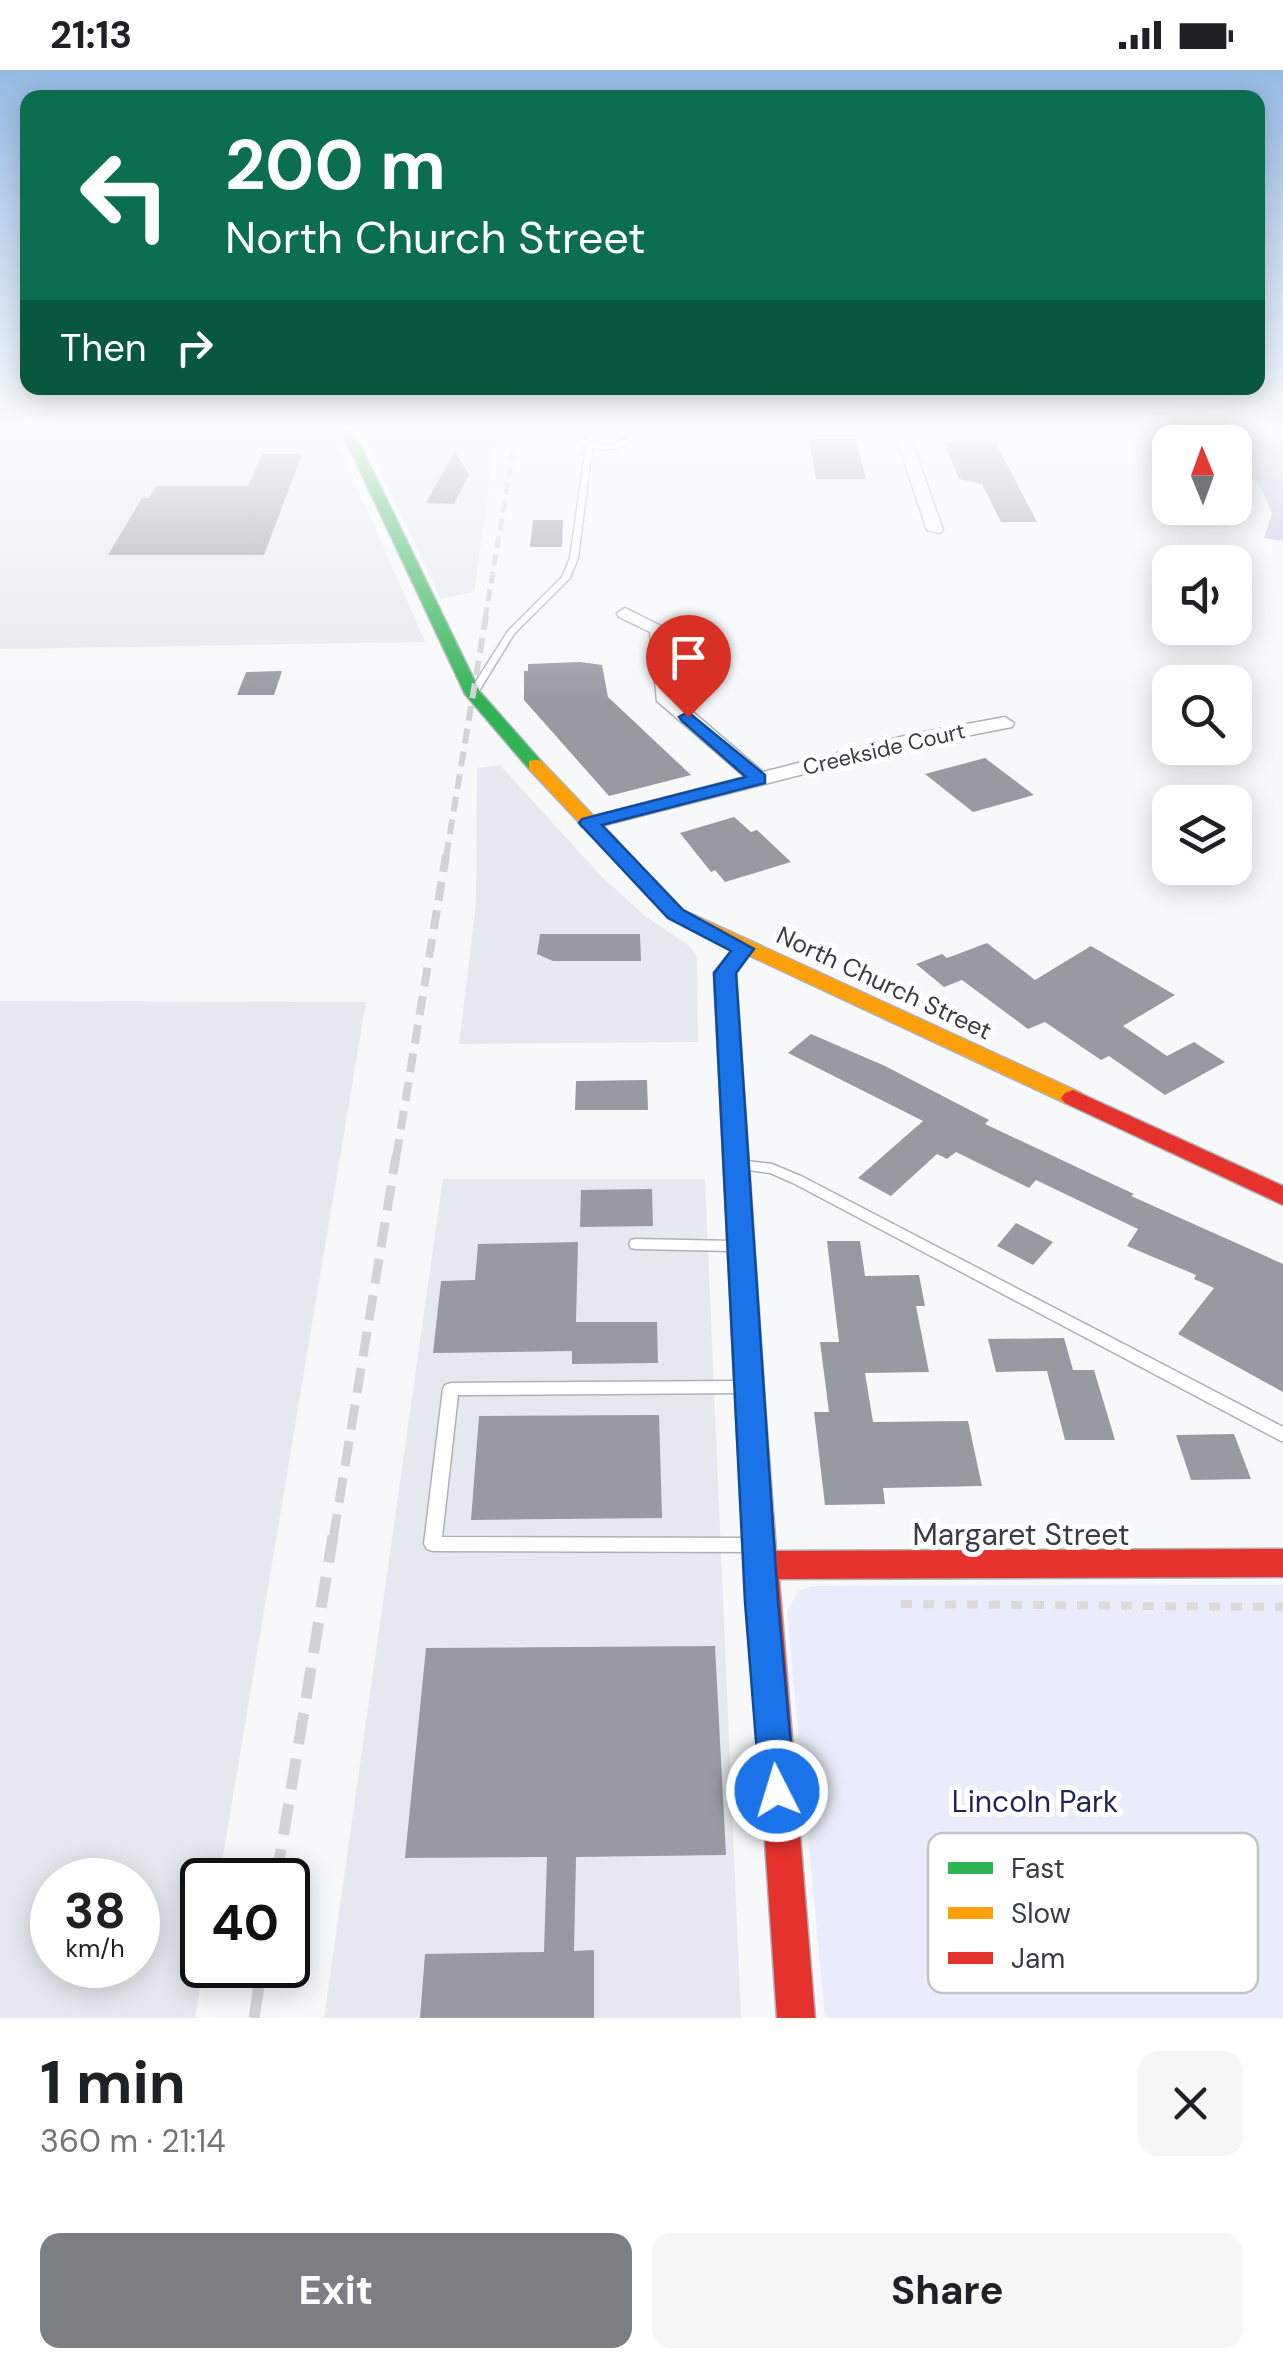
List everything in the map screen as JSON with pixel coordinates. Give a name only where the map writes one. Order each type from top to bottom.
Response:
[{"type":"main road","name":"North Church Street","points":[[389,519],[472,694],[676,914],[743,949],[1283,1196]]},
{"type":"main road","points":[[743,949],[725,973],[760,1555],[796,2018]]},
{"type":"main road","name":"Margaret Street","points":[[760,1555],[1283,1563]]},
{"type":"street","points":[[931,519],[935,530]]},
{"type":"street","points":[[626,614],[658,629],[664,697],[759,779]]},
{"type":"street","name":"Creekside Court","points":[[589,823],[908,740],[1005,723]]},
{"type":"lane","points":[[472,694],[511,633],[566,578],[574,558],[579,519]]},
{"type":"lane","points":[[736,1165],[772,1169],[798,1180],[1283,1435]]},
{"type":"lane","points":[[636,1244],[741,1246]]},
{"type":"lane","points":[[749,1387],[451,1389],[432,1544],[760,1555]]},
{"type":"path","points":[[881,1604],[1283,1607]]},
{"type":"shaded area","points":[[0,519],[371,519],[425,642],[0,649]]},
{"type":"shaded area","points":[[403,519],[484,519],[474,592],[441,599]]},
{"type":"shaded area","points":[[500,765],[602,877],[645,916],[691,947],[697,958],[698,1042],[459,1044],[476,905],[477,768]]},
{"type":"shaded area","points":[[0,1001],[366,1002],[223,1858],[180,1858],[180,1988],[200,1988],[195,2018],[0,2018]]},
{"type":"shaded area","points":[[443,1179],[705,1179],[741,2018],[324,2018]]},
{"type":"green space","name":"Lincoln Park","points":[[1283,1585],[1283,2018],[825,2018],[787,1611],[798,1591],[812,1586]]},
{"type":"water","points":[[1270,519],[1283,519],[1283,541],[1264,538]]},
{"type":"building","points":[[130,519],[278,519],[264,555],[108,555]]},
{"type":"building","points":[[999,519],[1037,522],[1001,522]]},
{"type":"building","points":[[533,520],[563,520],[562,547],[530,547]]},
{"type":"building","points":[[528,664],[602,665],[608,697],[691,775],[609,796],[524,700],[524,671],[528,671]]},
{"type":"building","points":[[282,671],[274,695],[237,695],[246,672]]},
{"type":"building","points":[[985,758],[1034,795],[973,812],[925,774]]},
{"type":"building","points":[[734,817],[751,832],[757,830],[791,862],[725,882],[715,870],[711,872],[680,833]]},
{"type":"building","points":[[540,934],[640,934],[641,961],[553,961],[537,954]]},
{"type":"building","points":[[987,943],[1035,980],[1091,946],[1175,995],[1123,1026],[1167,1056],[1194,1042],[1225,1062],[1165,1095],[1109,1056],[1101,1060],[1045,1022],[1028,1029],[962,980],[944,987],[916,964],[942,954],[947,958]]},
{"type":"building","points":[[811,1034],[885,1066],[989,1120],[985,1124],[1134,1194],[1131,1196],[1283,1264],[1283,1392],[1178,1334],[1214,1288],[1194,1279],[1196,1275],[1127,1246],[1138,1229],[1036,1180],[1029,1188],[956,1152],[947,1159],[937,1154],[891,1196],[858,1178],[923,1121],[788,1053]]},
{"type":"building","points":[[647,1080],[648,1110],[575,1110],[576,1081]]},
{"type":"building","points":[[652,1189],[653,1226],[580,1227],[581,1190]]},
{"type":"building","points":[[1016,1223],[1053,1242],[1033,1265],[997,1246]]},
{"type":"building","points":[[827,1241],[860,1241],[865,1276],[919,1275],[925,1306],[916,1306],[929,1372],[865,1373],[873,1422],[968,1421],[982,1486],[883,1488],[885,1504],[825,1505],[814,1412],[829,1412],[820,1342],[839,1342]]},
{"type":"building","points":[[578,1242],[576,1322],[657,1322],[658,1363],[572,1364],[572,1351],[433,1353],[441,1281],[475,1280],[478,1244]]},
{"type":"building","points":[[1064,1338],[1073,1370],[1094,1370],[1115,1440],[1065,1440],[1047,1371],[996,1372],[988,1339]]},
{"type":"building","points":[[659,1415],[662,1518],[471,1520],[479,1416]]},
{"type":"building","points":[[1234,1434],[1251,1479],[1191,1480],[1176,1435]]},
{"type":"building","points":[[715,1646],[726,1855],[576,1857],[574,1951],[594,1950],[594,2018],[420,2018],[425,1954],[544,1952],[547,1857],[405,1858],[426,1648]]},
{"type":"railway","points":[[485,619],[502,519]]},
{"type":"railway","points":[[446,857],[486,616]]},
{"type":"railway","points":[[396,1158],[446,855]]},
{"type":"railway","points":[[333,1539],[396,1156]]},
{"type":"railway","points":[[280,1858],[333,1536]]},
{"type":"railway","points":[[254,2018],[259,1988]]},
{"type":"traffic: fast","points":[[389,519],[473,694],[535,765]]},
{"type":"traffic: fast","points":[[743,949],[725,973],[752,1433]]},
{"type":"traffic: slow","points":[[535,765],[676,914],[1073,1098]]},
{"type":"traffic: jam","points":[[1073,1098],[1283,1196]]},
{"type":"traffic: jam","points":[[752,1433],[796,2018]]},
{"type":"traffic: jam","points":[[760,1565],[1283,1563]]},
{"type":"route","points":[[688,717],[759,779],[589,823],[676,914],[743,949],[725,973],[777,1791]]}]
